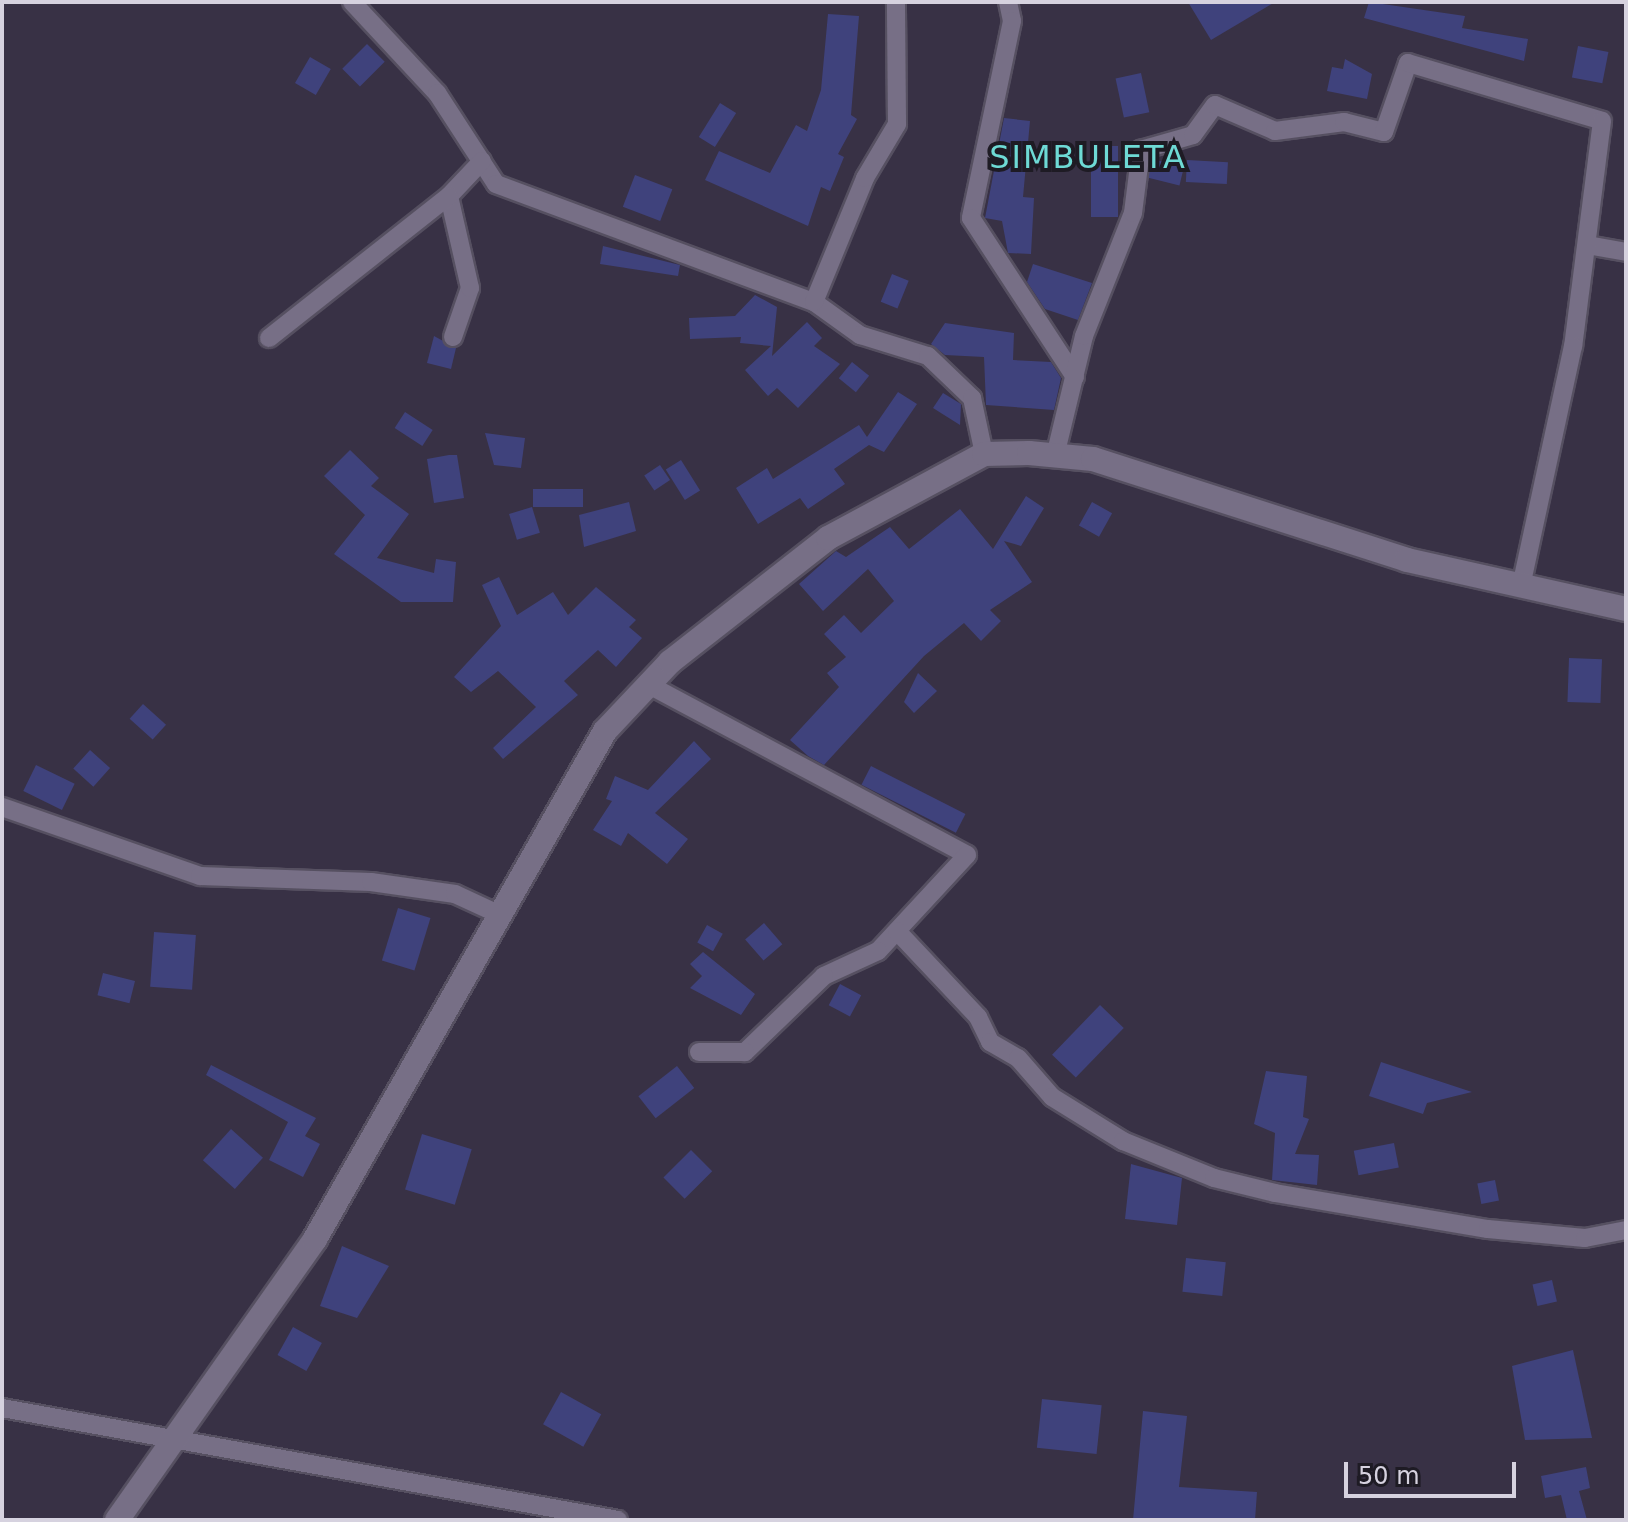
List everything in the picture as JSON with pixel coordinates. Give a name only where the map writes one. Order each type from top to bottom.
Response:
[{"type":"street","points":[[352,2],[437,93],[496,184],[543,205],[814,302],[860,335],[928,356],[972,398],[984,454]]},
{"type":"street","points":[[814,302],[865,178],[897,124],[891,79],[900,30],[896,2]]},
{"type":"street","points":[[1008,2],[1012,21],[971,218],[1075,377]]},
{"type":"street","points":[[1055,456],[1075,377],[1133,213],[1141,150],[1193,135],[1215,105],[1275,131],[1344,122],[1384,132],[1408,63],[1602,121],[1573,346],[1521,587]]},
{"type":"street","points":[[269,338],[449,196],[482,161]]},
{"type":"street","points":[[449,196],[470,288],[453,337]]},
{"type":"street","points":[[1587,245],[1626,252]]},
{"type":"street","points":[[117,1520],[182,1438],[315,1239],[581,766],[670,662],[828,538],[984,454],[1093,459],[1285,524],[1521,587],[1626,609]]},
{"type":"street","points":[[651,686],[965,852],[964,862],[897,931],[867,958],[824,976],[745,1052],[699,1052]]},
{"type":"street","points":[[2,807],[200,876],[371,882],[455,894],[496,913]]},
{"type":"street","points":[[897,931],[978,1017],[990,1042],[1018,1058],[1052,1097],[1123,1141],[1214,1178],[1275,1193],[1488,1229],[1585,1238],[1626,1230]]},
{"type":"street","points":[[2,1408],[182,1438],[618,1520]]},
{"type":"building","points":[[1188,2],[1275,2],[1211,40]]},
{"type":"building","points":[[1369,2],[1465,16],[1462,28],[1528,39],[1524,61],[1364,18]]},
{"type":"building","points":[[828,14],[859,16],[851,115],[857,119],[838,154],[844,157],[830,191],[821,187],[808,226],[705,180],[719,151],[770,173],[796,125],[807,131],[821,90]]},
{"type":"building","points":[[367,44],[385,62],[360,86],[342,69]]},
{"type":"building","points":[[1578,46],[1608,52],[1602,83],[1572,77]]},
{"type":"building","points":[[310,57],[331,69],[316,95],[295,83]]},
{"type":"building","points":[[1345,59],[1372,74],[1367,99],[1327,91],[1332,67],[1343,69]]},
{"type":"building","points":[[1141,73],[1149,112],[1124,118],[1116,78]]},
{"type":"building","points":[[720,103],[736,113],[715,147],[699,137]]},
{"type":"building","points":[[1004,118],[1030,121],[1023,197],[1034,198],[1031,254],[1008,253],[1002,221],[985,218]]},
{"type":"building","points":[[1091,146],[1118,146],[1118,217],[1091,217]]},
{"type":"building","points":[[1152,159],[1184,167],[1179,185],[1147,177]]},
{"type":"building","points":[[1187,160],[1228,162],[1227,184],[1186,182]]},
{"type":"building","points":[[635,175],[672,189],[660,221],[623,207]]},
{"type":"building","points":[[603,246],[680,265],[678,276],[600,264]]},
{"type":"building","points":[[1033,264],[1092,283],[1078,320],[1045,309],[1027,282]]},
{"type":"building","points":[[892,274],[909,281],[897,309],[881,302]]},
{"type":"building","points":[[755,295],[777,307],[772,356],[807,322],[822,338],[814,346],[840,364],[798,408],[777,388],[768,396],[745,370],[771,346],[740,343],[741,337],[690,339],[689,318],[735,316]]},
{"type":"building","points":[[945,323],[1014,333],[1013,360],[1051,362],[1061,378],[1054,410],[986,405],[984,357],[945,355],[931,344]]},
{"type":"building","points":[[434,336],[456,348],[451,369],[427,363]]},
{"type":"building","points":[[852,362],[869,376],[856,392],[839,378]]},
{"type":"building","points":[[898,392],[917,404],[884,452],[869,445],[834,469],[845,484],[808,509],[800,498],[758,524],[736,488],[767,468],[773,479],[859,425],[867,437]]},
{"type":"building","points":[[943,393],[961,404],[960,425],[933,408]]},
{"type":"building","points":[[405,412],[433,430],[422,446],[395,428]]},
{"type":"building","points":[[485,433],[525,438],[521,468],[494,465]]},
{"type":"building","points":[[350,450],[379,478],[371,486],[409,514],[377,558],[434,573],[436,559],[456,562],[453,602],[401,602],[334,554],[365,515],[324,476]]},
{"type":"building","points":[[457,455],[464,498],[434,503],[427,459]]},
{"type":"building","points":[[681,460],[700,491],[685,500],[666,470]]},
{"type":"building","points":[[660,465],[670,480],[654,491],[644,476]]},
{"type":"building","points":[[533,489],[583,489],[583,507],[533,507]]},
{"type":"building","points":[[1026,496],[1044,508],[1021,546],[1004,541],[1032,582],[990,610],[1001,621],[981,641],[964,623],[924,656],[824,765],[790,740],[839,687],[827,673],[846,657],[824,634],[844,615],[861,633],[894,601],[868,569],[823,611],[799,584],[836,551],[846,557],[890,527],[909,549],[960,509],[993,549]]},
{"type":"building","points":[[629,502],[636,531],[584,547],[579,515]]},
{"type":"building","points":[[1092,502],[1112,513],[1099,537],[1079,526]]},
{"type":"building","points":[[532,507],[540,533],[517,540],[509,514]]},
{"type":"building","points":[[499,577],[517,615],[553,592],[568,615],[596,587],[636,620],[629,627],[642,638],[616,667],[598,650],[564,681],[578,695],[503,759],[493,748],[536,707],[498,671],[471,692],[454,677],[501,626],[482,585]]},
{"type":"building","points":[[1569,658],[1602,659],[1600,703],[1567,702]]},
{"type":"building","points":[[918,673],[937,691],[914,713],[904,702]]},
{"type":"building","points":[[143,704],[166,725],[153,740],[130,719]]},
{"type":"building","points":[[694,741],[711,759],[655,813],[688,839],[667,864],[628,833],[621,846],[593,830],[612,801],[606,799],[615,776],[648,790]]},
{"type":"building","points":[[90,750],[110,768],[93,787],[73,769]]},
{"type":"building","points":[[36,765],[75,784],[62,810],[23,791]]},
{"type":"building","points":[[871,766],[965,814],[956,833],[861,785]]},
{"type":"building","points":[[398,908],[431,918],[414,971],[382,961]]},
{"type":"building","points":[[764,923],[782,944],[764,961],[745,939]]},
{"type":"building","points":[[707,925],[723,934],[713,951],[697,942]]},
{"type":"building","points":[[154,932],[196,935],[192,990],[150,987]]},
{"type":"building","points":[[703,952],[755,994],[741,1015],[690,988],[702,976],[690,964]]},
{"type":"building","points":[[103,973],[135,981],[129,1003],[97,995]]},
{"type":"building","points":[[840,984],[861,995],[850,1016],[829,1005]]},
{"type":"building","points":[[1100,1005],[1124,1028],[1076,1078],[1052,1055]]},
{"type":"building","points":[[1381,1062],[1472,1092],[1427,1103],[1423,1114],[1369,1096]]},
{"type":"building","points":[[211,1065],[316,1118],[305,1136],[320,1144],[303,1177],[269,1160],[288,1122],[206,1075]]},
{"type":"building","points":[[677,1066],[694,1088],[656,1118],[638,1096]]},
{"type":"building","points":[[1266,1071],[1307,1076],[1303,1117],[1309,1119],[1295,1154],[1319,1155],[1317,1185],[1272,1180],[1275,1133],[1254,1124]]},
{"type":"building","points":[[231,1129],[263,1158],[235,1189],[203,1160]]},
{"type":"building","points":[[422,1134],[472,1149],[455,1205],[405,1189]]},
{"type":"building","points":[[1394,1143],[1399,1168],[1359,1175],[1354,1151]]},
{"type":"building","points":[[691,1150],[712,1171],[685,1199],[663,1178]]},
{"type":"building","points":[[1131,1164],[1182,1178],[1177,1225],[1125,1219]]},
{"type":"building","points":[[1495,1180],[1499,1201],[1481,1204],[1477,1183]]},
{"type":"building","points":[[342,1246],[389,1266],[357,1318],[320,1306]]},
{"type":"building","points":[[1186,1258],[1226,1262],[1222,1296],[1182,1292]]},
{"type":"building","points":[[1552,1280],[1557,1301],[1537,1306],[1533,1284]]},
{"type":"building","points":[[293,1327],[322,1343],[306,1371],[277,1355]]},
{"type":"building","points":[[1573,1350],[1592,1438],[1525,1440],[1512,1366]]},
{"type":"building","points":[[561,1392],[601,1414],[583,1447],[543,1424]]},
{"type":"building","points":[[1042,1399],[1102,1405],[1097,1454],[1037,1448]]},
{"type":"building","points":[[1143,1411],[1187,1416],[1179,1487],[1257,1492],[1255,1520],[1133,1520]]},
{"type":"building","points":[[1586,1467],[1590,1488],[1579,1491],[1587,1520],[1567,1520],[1561,1495],[1545,1498],[1541,1476]]},
{"type":"district","name":"SIMBULETA","points":[[1088,157]]}]
